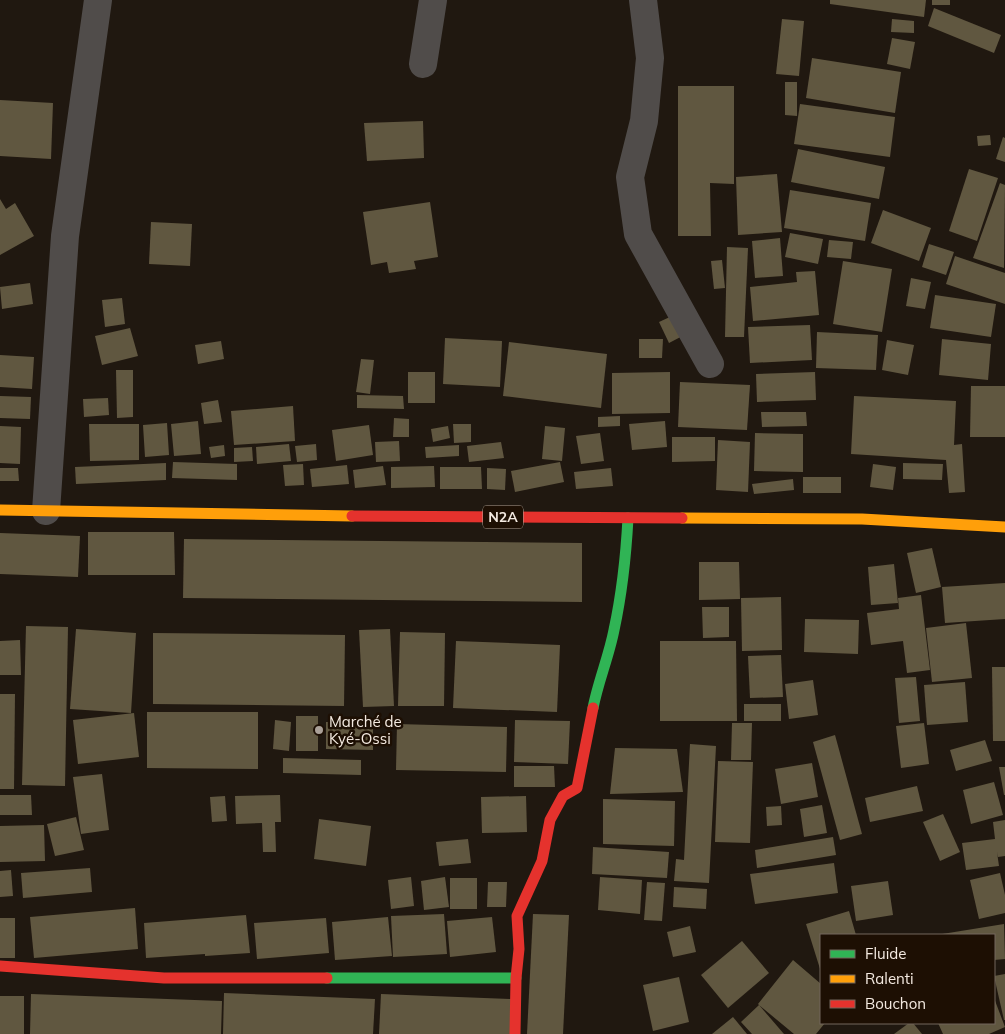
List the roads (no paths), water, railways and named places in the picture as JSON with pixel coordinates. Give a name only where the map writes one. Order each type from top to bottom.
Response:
[{"type":"main road","name":"N2A","points":[[0,510],[862,519],[1005,527]]},
{"type":"main road","points":[[515,1034],[516,978],[519,949],[516,916],[542,861],[550,820],[562,796],[577,788],[597,688],[614,631],[626,562],[628,518]]},
{"type":"main road","points":[[0,966],[164,978],[516,978]]},
{"type":"street","points":[[46,511],[64,236],[98,0]]},
{"type":"street","points":[[423,64],[433,0]]},
{"type":"street","points":[[643,0],[650,58],[644,121],[630,177],[638,234],[710,364]]},
{"type":"place","name":"Marché de Kyé-Ossi","points":[[319,730]]}]
